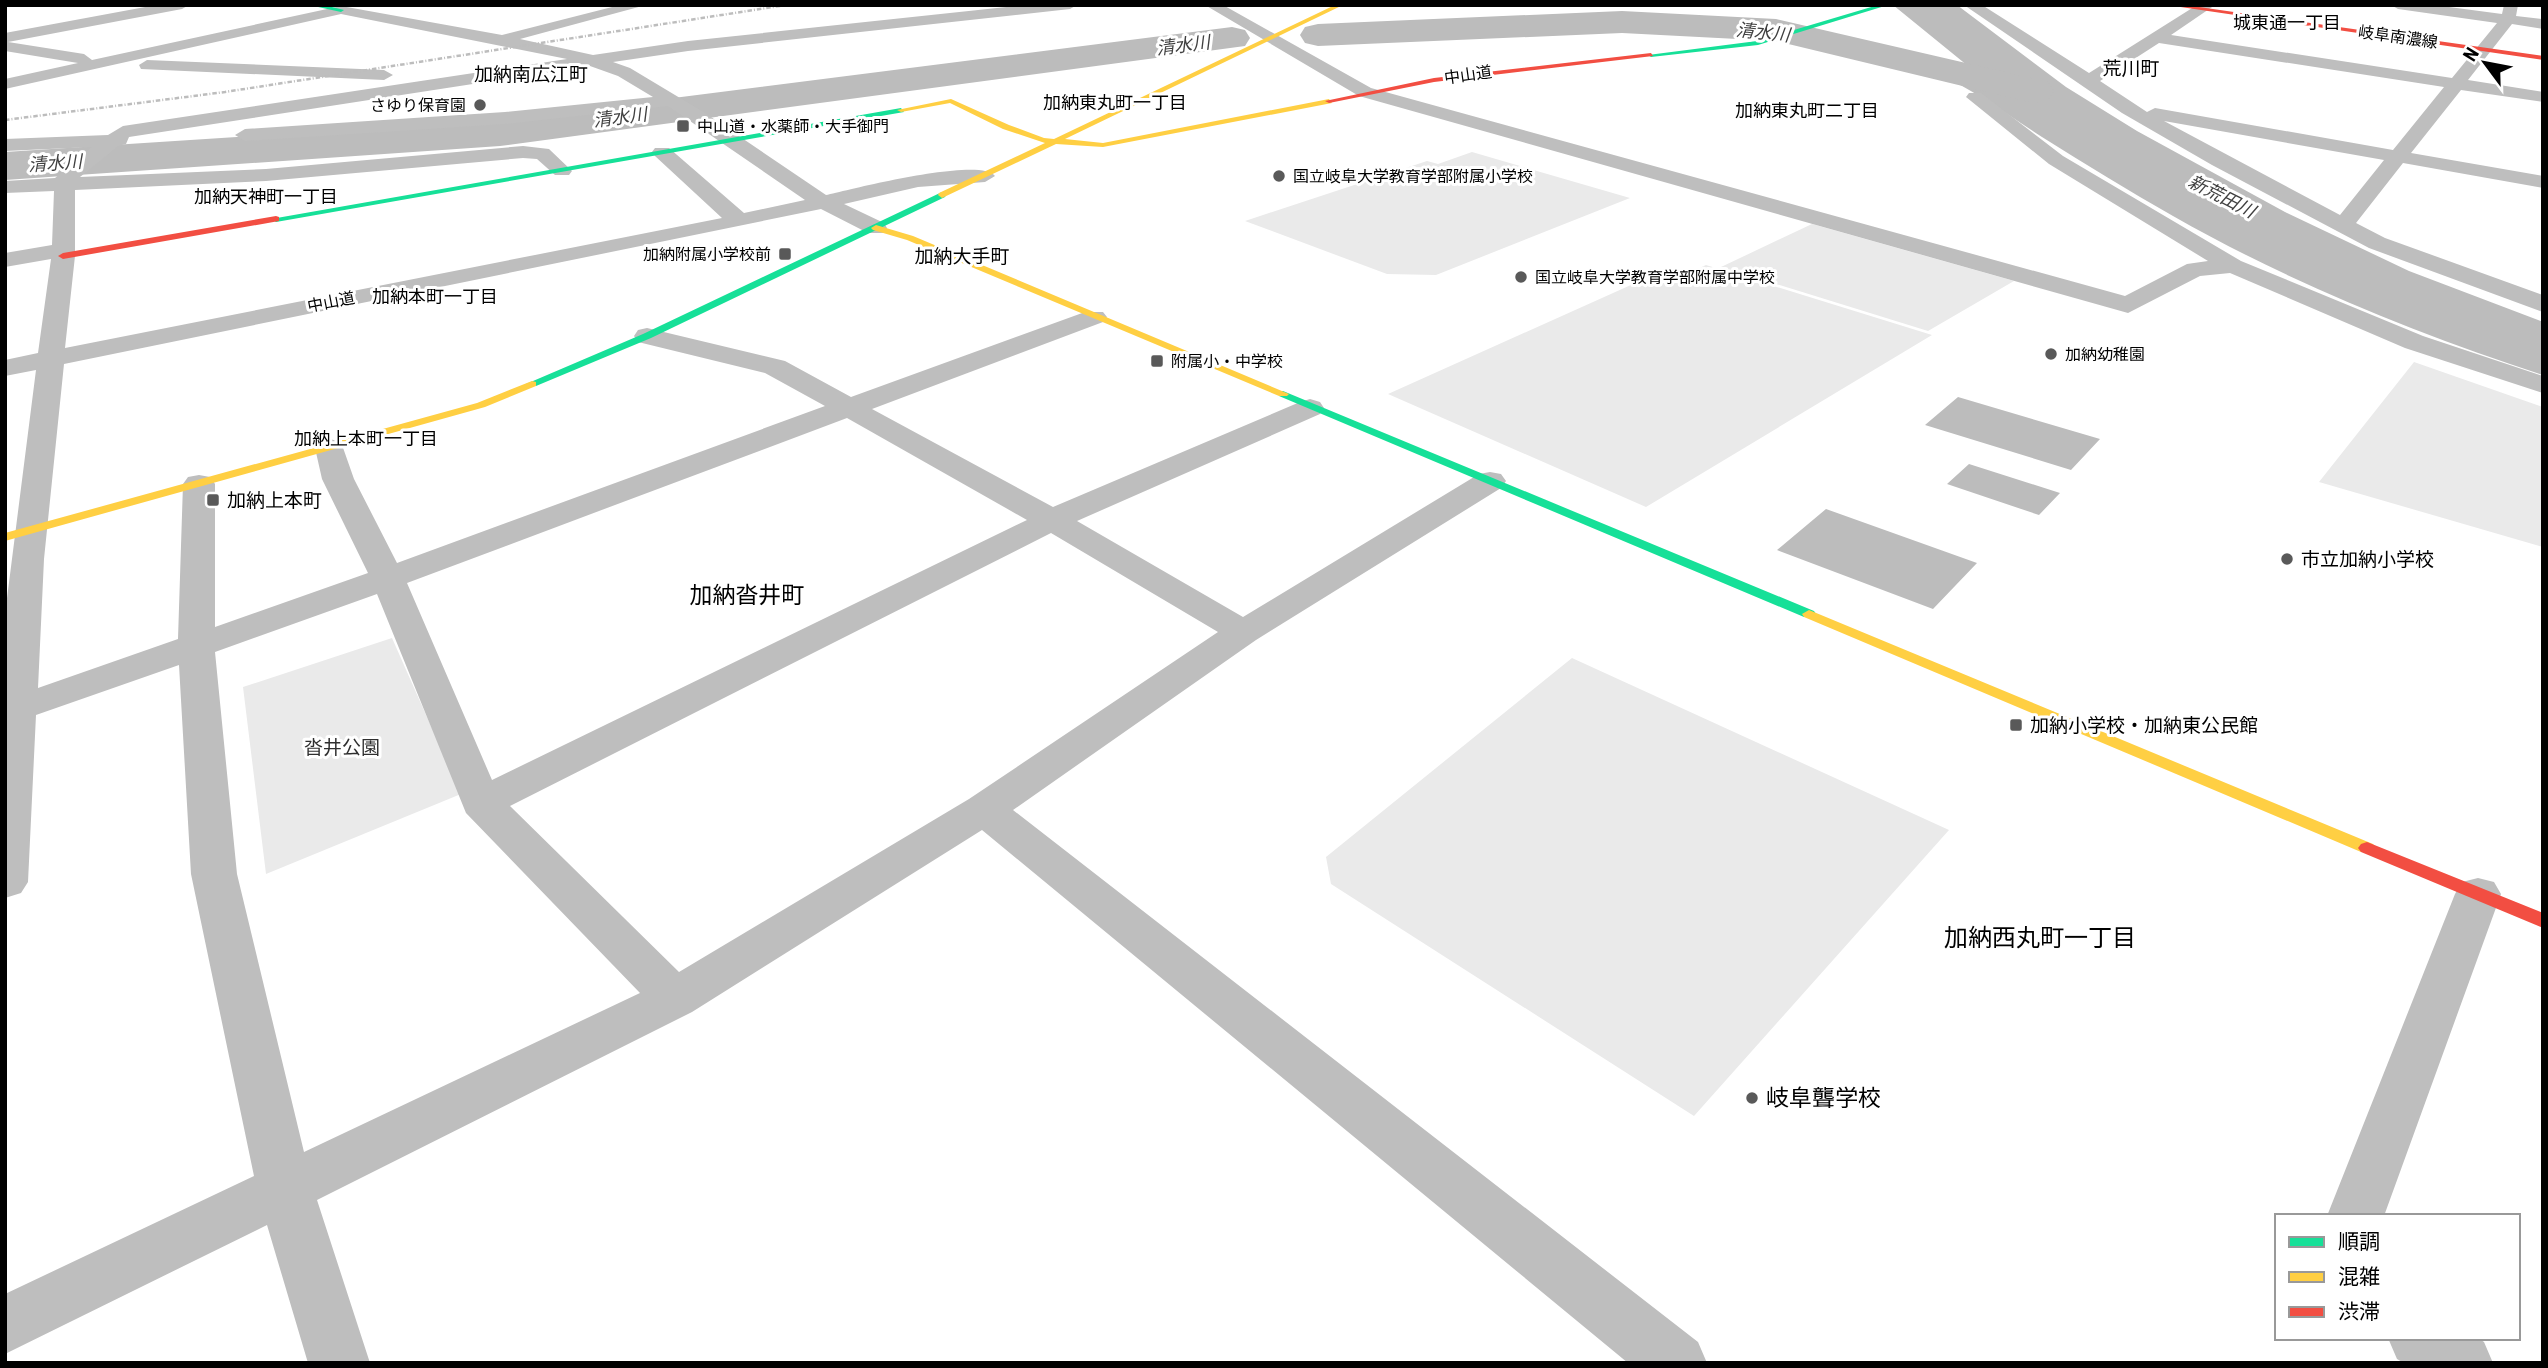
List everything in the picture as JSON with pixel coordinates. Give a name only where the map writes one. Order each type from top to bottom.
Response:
[{"type":"street","points":[[5,38],[182,5]]},
{"type":"street","points":[[312,5],[499,39],[587,59],[624,72],[698,116],[729,141],[821,201],[876,229],[910,238],[1310,408],[2543,921]]},
{"type":"street","points":[[499,39],[639,5]]},
{"type":"street","points":[[5,882],[19,533],[48,358],[63,253],[70,177],[93,155],[123,132],[587,59],[790,34],[1070,5]]},
{"type":"street","points":[[1212,5],[1366,92],[2128,304],[2195,269],[2233,266]]},
{"type":"street","points":[[19,533],[481,405],[648,336],[1340,5]]},
{"type":"street","name":"中山道","points":[[1050,144],[1102,145],[1366,92],[1553,64],[1728,47],[1785,36],[1885,5]]},
{"type":"street","points":[[1971,5],[2129,109],[2219,160],[2378,243],[2543,304]]},
{"type":"street","name":"岐阜南濃線","points":[[2170,5],[2543,58]]},
{"type":"street","points":[[2398,5],[2510,12],[2543,24]]},
{"type":"street","points":[[2088,81],[2205,8]]},
{"type":"street","points":[[5,84],[341,10]]},
{"type":"street","points":[[2344,225],[2454,84],[2485,50],[2510,12]]},
{"type":"street","points":[[62,13],[101,20]]},
{"type":"street","points":[[2156,38],[2543,97]]},
{"type":"street","points":[[5,46],[104,62],[467,79]]},
{"type":"street","points":[[1975,97],[2056,160],[2233,266],[2414,342],[2543,385]]},
{"type":"street","points":[[5,260],[63,253],[562,171],[951,101],[1028,138],[1050,144]]},
{"type":"street","points":[[5,145],[335,131],[673,103]]},
{"type":"street","points":[[2129,109],[2543,182]]},
{"type":"street","points":[[5,187],[70,177],[304,172],[523,152],[542,153],[562,171]]},
{"type":"street","points":[[662,152],[739,221]]},
{"type":"street","name":"中山道","points":[[5,368],[739,221],[918,181],[985,176]]},
{"type":"street","points":[[10,711],[388,578],[1094,317]]},
{"type":"street","points":[[648,336],[775,367],[1052,520],[1243,632]]},
{"type":"street","points":[[481,803],[1052,520],[1310,408]]},
{"type":"street","points":[[330,448],[338,479],[388,578],[481,803],[675,998]]},
{"type":"street","points":[[5,1325],[675,998],[984,809],[1243,632],[1490,481]]},
{"type":"street","points":[[199,484],[196,645],[214,874],[285,1189],[339,1363]]},
{"type":"street","points":[[984,809],[1675,1363]]},
{"type":"street","points":[[2356,1214],[2478,894]]},
{"type":"street","points":[[2422,1340],[2462,1363]]},
{"type":"green space","points":[[1472,152],[1630,198],[1436,275],[1387,274],[1245,221],[1427,161],[1438,164]]},
{"type":"green space","points":[[1812,224],[2014,281],[1928,331],[1721,267]]},
{"type":"green space","points":[[1706,265],[1932,335],[1646,507],[1388,394],[1642,280],[1653,283],[1663,278],[1671,281]]},
{"type":"green space","points":[[2414,362],[2543,407],[2543,547],[2319,482]]},
{"type":"green space","name":"沓井公園","points":[[392,638],[461,794],[266,874],[243,687]]},
{"type":"green space","points":[[1572,658],[1949,830],[1694,1116],[1331,884],[1326,857]]},
{"type":"water","name":"新荒田川","points":[[1893,5],[1957,5],[2066,87],[2137,131],[2285,212],[2409,271],[2543,322],[2543,375],[2354,305],[2263,263],[2173,216],[2074,157],[1974,92],[1931,71],[1968,66]]},
{"type":"water","points":[[1958,397],[2100,439],[2071,470],[1925,425]]},
{"type":"water","points":[[1969,464],[2060,493],[2039,515],[1947,484]]},
{"type":"water","points":[[1826,509],[1977,563],[1933,609],[1777,550]]},
{"type":"waterway","name":"清水川","points":[[1318,35],[1622,22],[1776,30],[2033,91]]},
{"type":"waterway","name":"清水川","points":[[5,166],[500,133],[1232,38]]},
{"type":"railway","points":[[5,120],[225,92],[786,5]]},
{"type":"traffic: fast","points":[[312,5],[341,10]]},
{"type":"traffic: fast","points":[[1651,55],[1758,43],[1885,5]]},
{"type":"traffic: fast","points":[[276,219],[901,110]]},
{"type":"traffic: fast","points":[[532,384],[647,336],[942,195]]},
{"type":"traffic: fast","points":[[1283,394],[1809,614]]},
{"type":"traffic: slow","points":[[942,195],[1340,5]]},
{"type":"traffic: slow","points":[[901,110],[951,101],[1006,127],[1043,140],[1103,145],[1329,101]]},
{"type":"traffic: slow","points":[[876,228],[910,238],[1283,394]]},
{"type":"traffic: slow","points":[[5,537],[481,405],[532,384]]},
{"type":"traffic: slow","points":[[1809,614],[2367,848]]},
{"type":"traffic: jam","points":[[2170,5],[2543,58]]},
{"type":"traffic: jam","points":[[1329,101],[1434,80],[1651,55]]},
{"type":"traffic: jam","points":[[63,256],[276,219]]},
{"type":"traffic: jam","points":[[2367,848],[2543,921]]},
{"type":"place","name":"さゆり保育園","points":[[480,105]]},
{"type":"place","name":"中山道・水薬師・大手御門","points":[[683,126]]},
{"type":"place","name":"国立岐阜大学教育学部附属小学校","points":[[1279,176]]},
{"type":"place","name":"加納附属小学校前","points":[[785,254]]},
{"type":"place","name":"国立岐阜大学教育学部附属中学校","points":[[1521,277]]},
{"type":"place","name":"加納幼稚園","points":[[2051,354]]},
{"type":"place","name":"附属小・中学校","points":[[1157,361]]},
{"type":"place","name":"加納上本町","points":[[213,500]]},
{"type":"place","name":"市立加納小学校","points":[[2287,559]]},
{"type":"place","name":"加納小学校・加納東公民館","points":[[2016,725]]},
{"type":"place","name":"岐阜聾学校","points":[[1752,1098]]},
{"type":"district","name":"城東通一丁目","points":[[2287,22]]},
{"type":"district","name":"荒川町","points":[[2131,68]]},
{"type":"district","name":"加納南広江町","points":[[531,74]]},
{"type":"district","name":"加納東丸町一丁目","points":[[1115,102]]},
{"type":"district","name":"加納東丸町二丁目","points":[[1807,110]]},
{"type":"district","name":"加納天神町一丁目","points":[[266,196]]},
{"type":"district","name":"加納大手町","points":[[962,256]]},
{"type":"district","name":"加納本町一丁目","points":[[435,296]]},
{"type":"district","name":"加納上本町一丁目","points":[[366,438]]},
{"type":"district","name":"加納沓井町","points":[[747,595]]},
{"type":"district","name":"加納西丸町一丁目","points":[[2040,938]]}]
